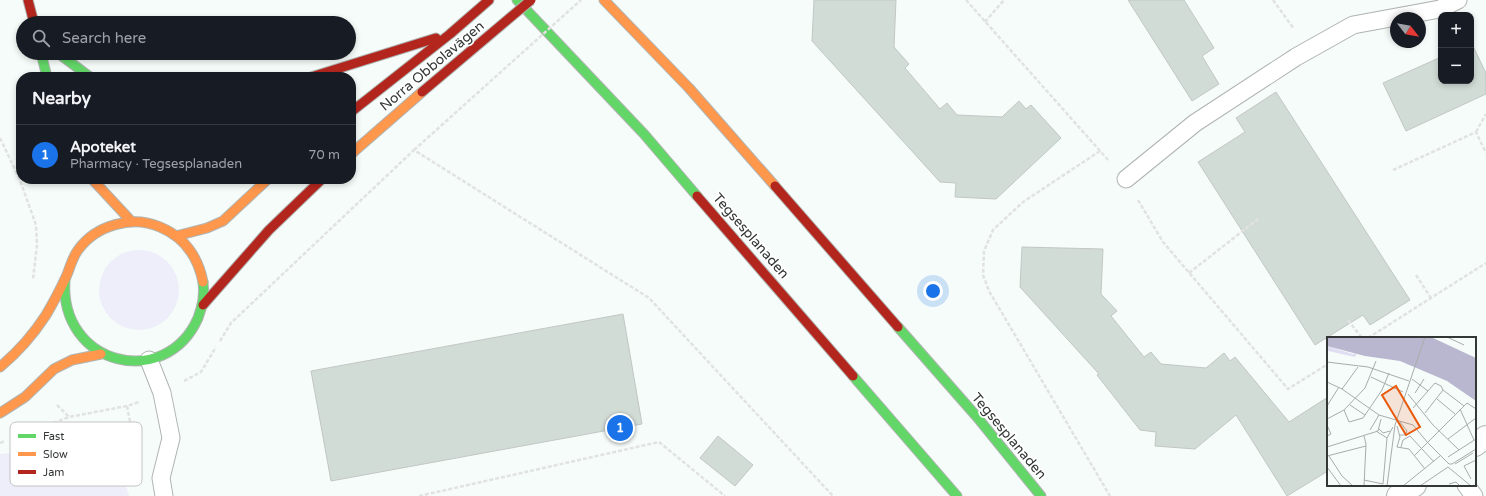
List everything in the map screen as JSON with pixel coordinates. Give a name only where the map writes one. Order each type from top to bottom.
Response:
[{"type":"main road","points":[[28,0],[32,16]]},
{"type":"main road","name":"Norra Obbolavägen","points":[[356,108],[450,34],[489,0]]},
{"type":"main road","name":"Tegsesplanaden","points":[[517,0],[644,134],[957,496]]},
{"type":"main road","name":"Norra Obbolavägen","points":[[356,150],[531,0]]},
{"type":"main road","name":"Tegsesplanaden","points":[[604,0],[700,100],[977,417],[1041,496]]},
{"type":"main road","points":[[328,72],[450,34]]},
{"type":"main road","points":[[43,60],[46,72]]},
{"type":"main road","points":[[65,60],[83,72]]},
{"type":"main road","points":[[97,184],[131,222]]},
{"type":"main road","points":[[176,236],[207,228],[223,221],[263,184]]},
{"type":"main road","points":[[203,305],[269,230],[317,184]]},
{"type":"main road","points":[[0,367],[12,358],[30,338],[65,280],[71,262],[81,246],[96,233],[107,228],[131,222],[148,223],[158,226],[176,236],[190,250],[199,267],[204,285],[203,305],[196,324],[184,340],[168,353],[149,360],[124,361],[101,354],[87,344],[75,330],[68,314],[64,297],[65,280]]},
{"type":"main road","points":[[0,413],[25,397],[37,383],[54,369],[66,363],[101,354]]},
{"type":"street","points":[[1476,444],[1486,438]]},
{"type":"street","points":[[1398,496],[1413,486]]},
{"type":"lane","points":[[1126,179],[1195,123],[1308,50],[1353,25],[1440,9],[1458,0]]},
{"type":"lane","points":[[149,360],[162,393],[171,438],[161,478],[164,496]]},
{"type":"lane","points":[[1467,486],[1474,496]]},
{"type":"path","points":[[581,0],[414,150],[649,298],[833,496]]},
{"type":"path","points":[[966,0],[1126,179],[1163,242],[1288,389],[1327,365]]},
{"type":"path","points":[[985,22],[1004,0]]},
{"type":"path","points":[[1273,0],[1308,50]]},
{"type":"path","points":[[1393,170],[1476,132],[1486,114]]},
{"type":"path","points":[[1476,132],[1486,153]]},
{"type":"path","points":[[0,138],[16,172]]},
{"type":"path","points":[[1100,151],[1023,202],[993,230],[984,251],[983,275],[989,291],[1110,496]]},
{"type":"path","points":[[21,184],[36,225],[35,266],[32,281]]},
{"type":"path","points":[[1189,273],[1258,219]]},
{"type":"path","points":[[1370,337],[1486,263]]},
{"type":"path","points":[[1416,275],[1431,298]]},
{"type":"path","points":[[1348,320],[1361,337]]},
{"type":"path","points":[[37,383],[69,418]]},
{"type":"path","points":[[127,406],[130,422]]},
{"type":"path","points":[[419,496],[659,442],[725,496]]},
{"type":"shaded area","points":[[139,250],[154,253],[167,262],[176,275],[179,290],[176,305],[167,318],[154,327],[139,330],[124,327],[111,318],[102,305],[99,290],[102,275],[111,262],[124,253]]},
{"type":"shaded area","points":[[10,453],[10,486],[126,486],[129,496],[0,496],[0,454]]},
{"type":"building","points":[[814,0],[896,0],[894,47],[909,64],[905,68],[940,109],[947,103],[957,115],[1002,117],[1019,101],[1026,109],[1031,105],[1061,138],[996,199],[955,197],[956,183],[940,182],[812,41]]},
{"type":"building","points":[[1128,0],[1184,0],[1214,48],[1202,56],[1219,84],[1192,101]]},
{"type":"building","points":[[1474,48],[1486,73],[1486,94],[1406,131],[1383,83],[1438,58],[1438,84],[1474,84]]},
{"type":"building","points":[[1276,92],[1410,300],[1370,325],[1363,315],[1315,345],[1198,162],[1245,132],[1236,118]]},
{"type":"building","points":[[1022,247],[1103,249],[1101,294],[1117,311],[1111,316],[1144,357],[1151,352],[1161,364],[1206,368],[1224,353],[1230,361],[1235,357],[1289,422],[1327,398],[1327,472],[1287,496],[1236,415],[1195,449],[1155,446],[1156,432],[1140,430],[1097,375],[1099,374],[1020,287]]},
{"type":"building","points":[[623,314],[642,424],[331,481],[311,371]]},
{"type":"building","points":[[718,436],[753,465],[735,486],[700,458]]},
{"type":"traffic: fast","points":[[517,0],[644,134],[697,196]]},
{"type":"traffic: fast","points":[[43,60],[46,72]]},
{"type":"traffic: fast","points":[[67,60],[83,72]]},
{"type":"traffic: fast","points":[[65,280],[68,309],[79,332],[96,349],[117,359],[140,361],[163,355],[183,341],[200,313],[204,296],[203,282]]},
{"type":"traffic: fast","points":[[898,327],[977,417],[1041,496]]},
{"type":"traffic: fast","points":[[853,376],[957,496]]},
{"type":"traffic: slow","points":[[604,0],[689,88],[775,186]]},
{"type":"traffic: slow","points":[[356,150],[422,92]]},
{"type":"traffic: slow","points":[[97,184],[131,221]]},
{"type":"traffic: slow","points":[[176,236],[207,228],[223,221],[263,184]]},
{"type":"traffic: slow","points":[[0,367],[25,343],[46,315],[78,250],[94,234],[104,229],[126,222],[138,222],[160,227],[169,231],[183,242],[194,256],[203,282]]},
{"type":"traffic: slow","points":[[0,413],[25,397],[54,369],[72,360],[101,354]]},
{"type":"traffic: jam","points":[[28,0],[32,16]]},
{"type":"traffic: jam","points":[[356,108],[450,34],[489,0]]},
{"type":"traffic: jam","points":[[422,92],[531,0]]},
{"type":"traffic: jam","points":[[327,72],[436,38]]},
{"type":"traffic: jam","points":[[203,305],[269,230],[317,184]]},
{"type":"traffic: jam","points":[[775,186],[898,327]]},
{"type":"traffic: jam","points":[[697,196],[853,376]]},
{"type":"place","name":"Apoteket","points":[[620,428]]}]
